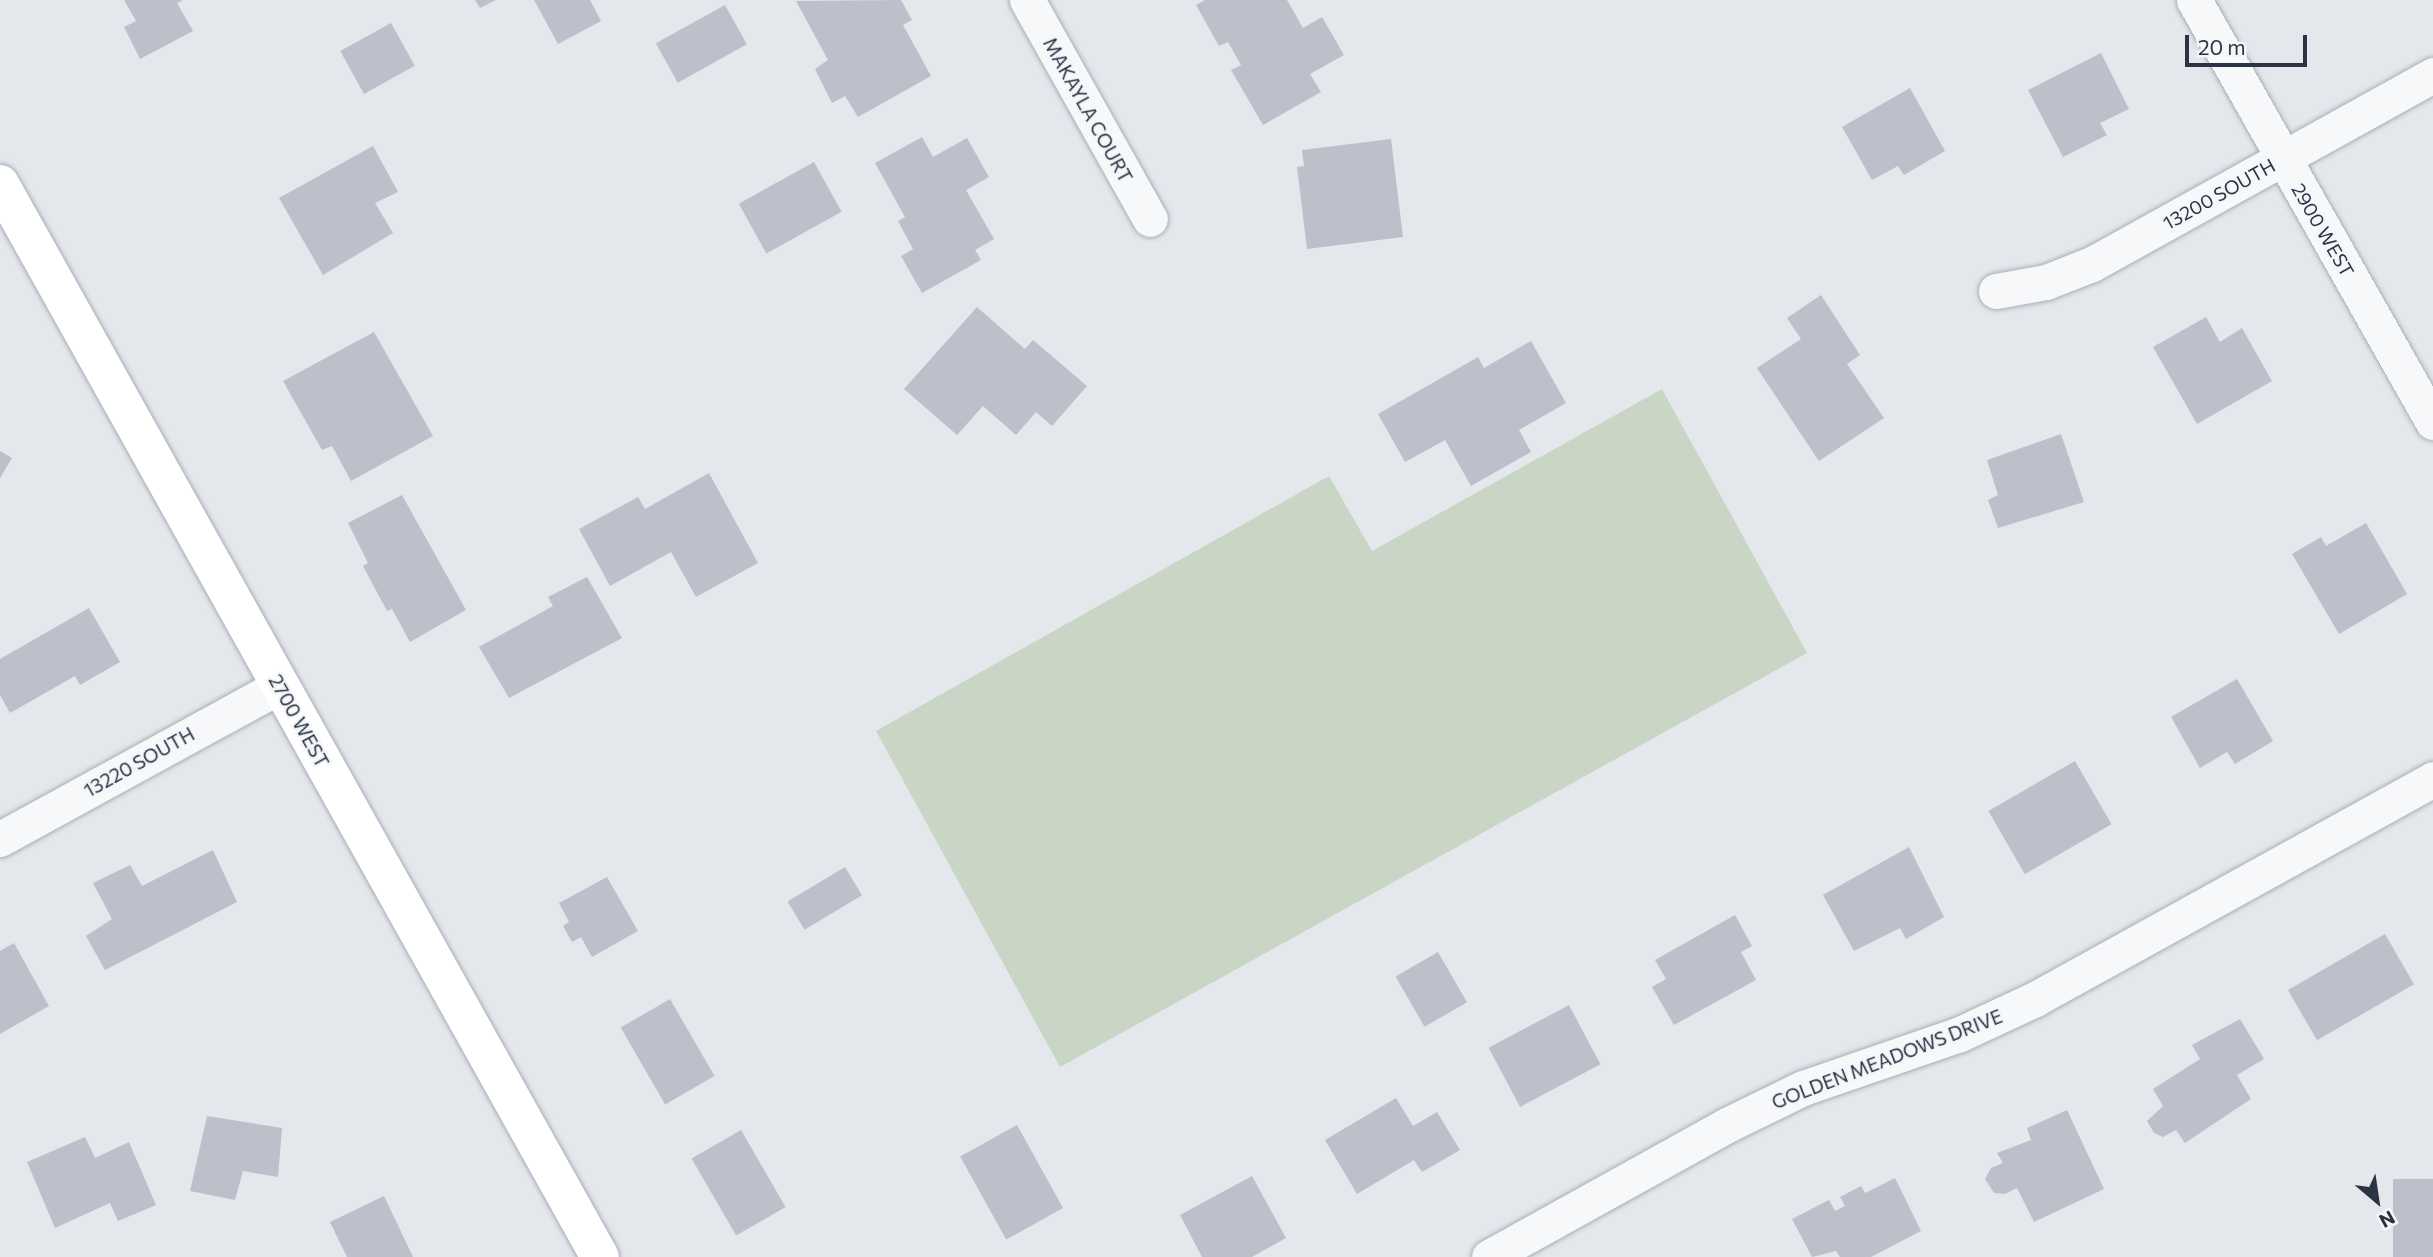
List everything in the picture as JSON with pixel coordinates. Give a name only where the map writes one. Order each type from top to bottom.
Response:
[{"type":"main road","name":"2700 WEST","points":[[0,184],[600,1257]]},
{"type":"street","name":"MAKAYLA COURT","points":[[1027,0],[1150,219]]},
{"type":"street","name":"2900 WEST","points":[[2194,0],[2433,422]]},
{"type":"street","name":"13200 SOUTH","points":[[1996,291],[2046,282],[2092,264],[2433,75]]},
{"type":"street","name":"13220 SOUTH","points":[[0,839],[279,686]]},
{"type":"street","name":"GOLDEN MEADOWS DRIVE","points":[[1489,1257],[1727,1125],[1803,1088],[1960,1034],[2035,999],[2433,779]]},
{"type":"green space","points":[[1662,389],[1807,653],[1060,1067],[876,731],[1329,476],[1372,551]]},
{"type":"building","points":[[124,0],[183,0],[177,3],[193,31],[140,59],[124,27],[136,21]]},
{"type":"building","points":[[475,0],[496,0],[480,8]]},
{"type":"building","points":[[534,0],[590,0],[601,21],[558,44]]},
{"type":"building","points":[[901,0],[912,20],[903,25],[931,76],[858,117],[845,96],[832,103],[815,69],[828,60],[796,1]]},
{"type":"building","points":[[1205,0],[1287,0],[1303,28],[1322,17],[1344,55],[1310,74],[1321,92],[1263,125],[1231,70],[1241,65],[1228,42],[1219,46],[1196,5]]},
{"type":"building","points":[[725,5],[747,44],[678,83],[656,43]]},
{"type":"building","points":[[391,23],[415,66],[364,94],[340,51]]},
{"type":"building","points":[[2101,53],[2129,109],[2100,123],[2107,135],[2063,157],[2028,90]]},
{"type":"building","points":[[1910,88],[1945,151],[1904,175],[1898,166],[1872,180],[1842,127]]},
{"type":"building","points":[[922,137],[933,157],[967,138],[989,177],[966,190],[994,239],[975,250],[981,260],[922,293],[901,256],[913,249],[898,221],[905,217],[875,163]]},
{"type":"building","points":[[1391,139],[1403,237],[1307,249],[1297,167],[1304,166],[1302,150]]},
{"type":"building","points":[[373,146],[398,192],[375,203],[393,233],[323,275],[279,198]]},
{"type":"building","points":[[814,162],[842,212],[766,254],[739,204]]},
{"type":"building","points":[[1821,295],[1860,355],[1847,364],[1884,418],[1819,461],[1757,368],[1801,339],[1787,318]]},
{"type":"building","points":[[977,307],[1025,349],[1033,340],[1087,386],[1052,426],[1036,412],[1016,435],[983,406],[957,435],[904,389]]},
{"type":"building","points":[[2206,317],[2220,342],[2242,328],[2272,381],[2197,424],[2153,347]]},
{"type":"building","points":[[374,332],[433,436],[351,481],[332,446],[322,450],[283,381]]},
{"type":"building","points":[[1531,341],[1566,403],[1519,430],[1531,452],[1471,486],[1445,440],[1405,462],[1378,414],[1478,357],[1484,368]]},
{"type":"building","points":[[2061,434],[2084,502],[1998,528],[1988,500],[1998,495],[1987,460]]},
{"type":"building","points":[[0,451],[12,458],[0,478]]},
{"type":"building","points":[[709,473],[758,563],[696,597],[671,552],[610,586],[579,529],[638,497],[645,509]]},
{"type":"building","points":[[402,495],[466,610],[410,642],[392,609],[387,611],[363,566],[368,563],[348,523]]},
{"type":"building","points":[[2366,523],[2407,594],[2339,634],[2292,554],[2321,537],[2326,546]]},
{"type":"building","points":[[587,577],[622,638],[509,698],[479,647],[553,606],[548,597]]},
{"type":"building","points":[[89,608],[120,662],[80,685],[75,676],[10,713],[0,695],[0,659]]},
{"type":"building","points":[[2237,679],[2273,741],[2235,764],[2227,752],[2200,768],[2171,717]]},
{"type":"building","points":[[2075,761],[2112,824],[2025,874],[1988,811]]},
{"type":"building","points":[[1909,847],[1944,917],[1906,939],[1900,928],[1854,951],[1823,895]]},
{"type":"building","points":[[213,850],[237,902],[105,970],[86,936],[112,919],[93,883],[130,865],[142,886]]},
{"type":"building","points":[[845,867],[862,895],[805,930],[788,902]]},
{"type":"building","points":[[607,877],[638,931],[592,957],[581,937],[572,942],[563,926],[569,922],[559,903]]},
{"type":"building","points":[[1735,915],[1752,946],[1741,952],[1756,980],[1674,1025],[1652,987],[1666,979],[1655,960]]},
{"type":"building","points":[[2385,934],[2414,984],[2317,1040],[2288,990]]},
{"type":"building","points":[[14,943],[49,1006],[0,1034],[0,951]]},
{"type":"building","points":[[1438,952],[1467,1002],[1425,1027],[1396,976]]},
{"type":"building","points":[[670,999],[714,1076],[665,1105],[621,1028]]},
{"type":"building","points":[[1569,1005],[1600,1064],[1520,1107],[1489,1048]]},
{"type":"building","points":[[2240,1019],[2264,1059],[2237,1075],[2251,1099],[2185,1143],[2176,1130],[2163,1137],[2154,1133],[2147,1121],[2163,1106],[2153,1089],[2200,1059],[2192,1045]]},
{"type":"building","points":[[1396,1098],[1413,1126],[1437,1112],[1460,1150],[1422,1172],[1414,1160],[1357,1194],[1325,1140]]},
{"type":"building","points":[[2067,1110],[2104,1189],[2034,1222],[2017,1188],[2005,1194],[1994,1193],[1985,1179],[1991,1168],[2003,1163],[1997,1153],[2031,1140],[2027,1128]]},
{"type":"building","points":[[207,1116],[282,1128],[278,1177],[243,1171],[235,1200],[190,1191]]},
{"type":"building","points":[[1017,1125],[1063,1208],[1006,1240],[960,1157]]},
{"type":"building","points":[[741,1130],[786,1207],[736,1236],[692,1158]]},
{"type":"building","points":[[85,1137],[95,1158],[129,1142],[156,1205],[118,1221],[110,1203],[55,1228],[27,1162]]},
{"type":"building","points":[[1252,1176],[1286,1238],[1252,1257],[1202,1257],[1180,1215]]},
{"type":"building","points":[[1895,1178],[1921,1231],[1871,1257],[1840,1257],[1836,1251],[1812,1257],[1792,1219],[1829,1200],[1835,1211],[1845,1206],[1840,1197],[1861,1186],[1865,1193]]},
{"type":"building","points":[[2393,1179],[2433,1179],[2433,1257],[2393,1257]]},
{"type":"building","points":[[384,1196],[413,1257],[347,1257],[330,1222]]}]
